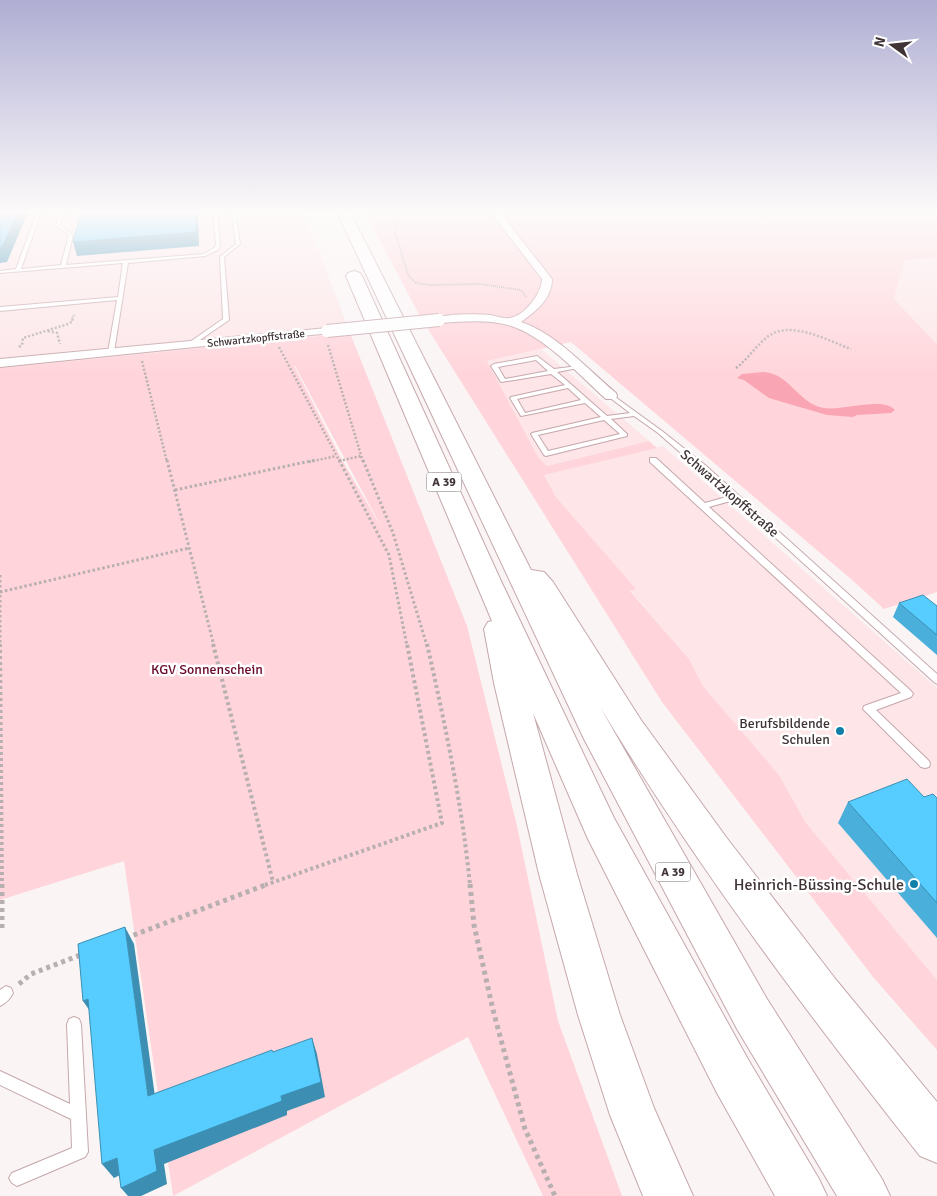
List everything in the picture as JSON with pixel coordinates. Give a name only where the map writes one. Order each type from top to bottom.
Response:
[{"type":"highway","name":"A 39","points":[[349,266],[488,581],[601,828],[734,1077],[802,1196]]},
{"type":"highway","name":"A 39","points":[[369,266],[500,538],[600,739],[752,1014],[865,1196]]},
{"type":"highway","points":[[500,538],[543,588],[642,746],[762,916],[937,1139]]},
{"type":"highway","points":[[488,581],[509,682],[558,874],[598,1015],[633,1115],[668,1196]]},
{"type":"street","points":[[512,322],[534,306],[546,291],[547,279],[537,266]]},
{"type":"street","name":"Schwartzkopffstraße","points":[[0,363],[439,320],[479,318],[512,322],[528,329],[611,396]]},
{"type":"lane","points":[[18,271],[20,266]]},
{"type":"lane","points":[[0,272],[78,266]]},
{"type":"lane","points":[[110,352],[125,266]]},
{"type":"lane","points":[[188,345],[226,320],[223,266]]},
{"type":"lane","points":[[0,309],[120,298]]},
{"type":"lane","points":[[576,367],[552,372],[503,382],[494,366],[537,358],[552,372],[569,386],[586,401],[606,418],[625,434],[546,454],[534,434],[606,418],[636,414]]},
{"type":"lane","points":[[569,386],[513,398],[522,414],[586,401]]},
{"type":"lane","name":"Schwartzkopffstraße","points":[[611,396],[702,467],[937,680]]},
{"type":"lane","points":[[653,460],[908,694],[868,709],[925,764]]},
{"type":"lane","points":[[703,506],[735,497]]},
{"type":"lane","points":[[17,1178],[80,1152],[74,1024]]},
{"type":"lane","points":[[0,1078],[78,1115]]},
{"type":"path","points":[[405,266],[408,275],[416,283],[430,285],[480,284],[512,287],[521,290],[534,306]]},
{"type":"path","points":[[15,348],[22,345],[23,338],[74,321],[72,317],[99,304],[91,301]]},
{"type":"path","points":[[736,368],[774,332],[788,330],[807,333],[851,349]]},
{"type":"path","points":[[42,331],[57,333],[59,343],[70,350],[67,357]]},
{"type":"path","points":[[326,331],[361,456],[393,533],[423,628],[451,752],[465,834],[474,925],[493,1010],[525,1129],[556,1196]]},
{"type":"path","points":[[124,939],[273,882],[442,823],[389,555],[278,346]]},
{"type":"path","points":[[139,349],[273,882]]},
{"type":"path","points":[[175,490],[338,458],[361,456]]},
{"type":"path","points":[[0,592],[190,548]]},
{"type":"path","points":[[0,575],[2,932]]},
{"type":"path","points":[[3,996],[31,974],[87,953]]},
{"type":"shaded area","points":[[0,266],[324,266],[350,333],[0,368]]},
{"type":"shaded area","points":[[903,266],[937,266],[937,344],[894,299]]},
{"type":"shaded area","points":[[541,349],[649,441],[547,466],[538,457],[487,361]]},
{"type":"shaded area","points":[[763,372],[780,377],[807,401],[824,408],[882,404],[895,410],[891,413],[857,415],[853,417],[827,415],[769,398],[744,380],[737,378],[742,374]]},
{"type":"shaded area","name":"Berufsbildende Schulen","points":[[663,446],[937,688],[937,980],[806,823],[779,775],[703,686],[689,659],[630,590],[636,589],[556,497],[544,475]]},
{"type":"green space","points":[[393,266],[903,266],[894,299],[937,344],[937,592],[884,609],[571,342],[487,361],[538,457],[547,466],[649,441],[657,448],[544,475],[556,497],[636,589],[630,591],[689,659],[703,686],[779,775],[806,823],[937,980],[937,1050],[873,977],[662,702],[421,318]]},
{"type":"green space","name":"KGV Sonnenschein","points":[[350,333],[467,626],[517,826],[558,1021],[622,1196],[543,1196],[468,1037],[173,1196],[124,861],[0,900],[0,368]],"holes":[[[295,366],[383,530],[342,460]]]},
{"type":"building","points":[[923,595],[937,606],[937,635],[899,603]]},
{"type":"building","points":[[907,779],[924,797],[933,794],[937,798],[937,903],[848,802]]},
{"type":"building","points":[[125,927],[148,1096],[272,1050],[273,1052],[312,1038],[321,1082],[281,1096],[282,1101],[154,1150],[157,1171],[121,1188],[117,1158],[102,1164],[88,999],[83,1001],[78,944]]},
{"type":"place","name":"Berufsbildende Schulen","points":[[840,731]]},
{"type":"place","name":"Heinrich-Büssing-Schule","points":[[914,884]]}]
